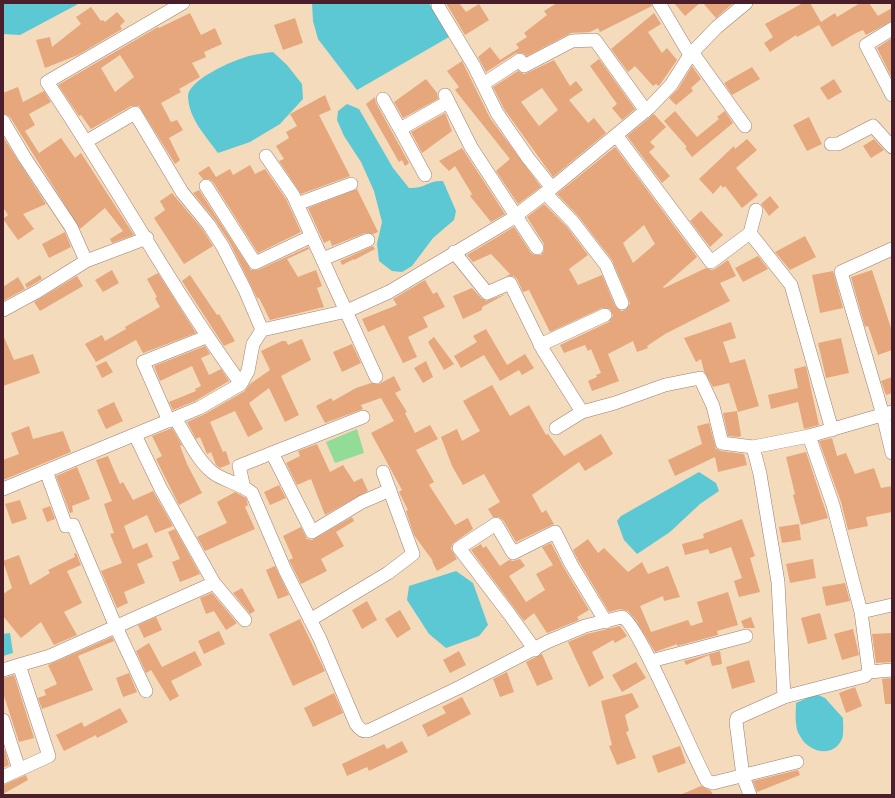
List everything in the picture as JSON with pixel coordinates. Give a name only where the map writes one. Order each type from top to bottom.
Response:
[{"type":"street","points":[[183,3],[47,82],[87,141],[206,337],[241,384]]},
{"type":"street","points":[[659,3],[691,53],[745,126]]},
{"type":"street","points":[[3,489],[199,408],[241,384],[248,371],[253,344],[262,330],[347,311],[389,292],[510,220],[515,214],[549,190],[646,111],[671,85],[691,53],[717,27],[746,3]]},
{"type":"street","points":[[438,6],[483,84],[497,113],[572,222],[606,264],[622,303]]},
{"type":"street","points":[[892,29],[866,45],[892,95]]},
{"type":"street","points":[[483,84],[520,60],[524,66],[572,41],[595,40],[646,111]]},
{"type":"street","points":[[400,129],[447,98],[471,147],[537,248]]},
{"type":"street","points":[[383,100],[425,175]]},
{"type":"street","points":[[87,141],[135,114],[182,192],[209,225],[223,247],[246,290],[262,330]]},
{"type":"street","points":[[3,121],[25,158],[71,227],[86,261]]},
{"type":"street","points":[[831,144],[838,144],[873,126],[892,147]]},
{"type":"street","points":[[616,135],[711,262],[750,233],[756,210]]},
{"type":"street","points":[[266,156],[297,204],[376,377]]},
{"type":"street","points":[[297,204],[351,184]]},
{"type":"street","points":[[206,186],[255,263],[312,236]]},
{"type":"street","points":[[750,233],[792,285],[832,430]]},
{"type":"street","points":[[3,310],[38,291],[86,261],[147,238]]},
{"type":"street","points":[[323,259],[368,240]]},
{"type":"street","points":[[892,249],[841,272],[888,413],[892,453]]},
{"type":"street","points":[[454,252],[488,294],[510,283],[540,345],[582,412]]},
{"type":"street","points":[[540,345],[605,315]]},
{"type":"street","points":[[206,337],[143,362],[172,420],[205,465],[212,472],[244,488],[252,494],[257,502],[285,570],[310,620],[356,724],[366,732],[534,650],[547,642],[585,626],[622,617],[627,618],[651,661],[683,734],[707,780],[713,783],[797,762]]},
{"type":"street","points":[[556,428],[582,412],[615,403],[665,385],[700,378],[713,406],[722,443],[753,447],[809,436],[888,413]]},
{"type":"street","points":[[244,488],[239,466],[363,417]]},
{"type":"street","points":[[135,435],[161,489],[214,583],[245,620]]},
{"type":"street","points":[[809,436],[833,506],[861,612],[869,672]]},
{"type":"street","points":[[753,447],[760,474],[778,582],[784,696]]},
{"type":"street","points":[[272,453],[312,532],[362,502],[390,490]]},
{"type":"street","points":[[46,471],[66,526],[73,525],[116,627],[146,690]]},
{"type":"street","points":[[310,620],[388,573],[413,554],[383,472]]},
{"type":"street","points":[[534,650],[510,615],[459,548],[496,524],[513,553],[555,532],[571,564],[606,622]]},
{"type":"street","points":[[3,670],[50,656],[214,583]]},
{"type":"street","points":[[861,612],[892,605]]},
{"type":"street","points":[[651,661],[746,636]]},
{"type":"street","points":[[3,776],[49,756],[19,665]]},
{"type":"street","points":[[750,795],[743,776],[736,720],[740,716],[784,696],[865,676],[869,672],[892,670]]},
{"type":"street","points":[[3,720],[19,769]]},
{"type":"green space","points":[[357,429],[364,453],[335,463],[326,442]]},
{"type":"water","points":[[3,3],[80,3],[20,35],[3,34]]},
{"type":"water","points":[[312,3],[429,3],[449,37],[357,90],[318,39],[313,21]]},
{"type":"water","points":[[273,52],[287,65],[302,84],[303,99],[280,124],[250,142],[218,153],[199,127],[191,113],[188,97],[190,91],[195,84],[223,66],[249,56]]},
{"type":"water","points":[[347,104],[359,109],[393,168],[409,188],[443,181],[456,211],[454,220],[433,238],[412,266],[402,272],[392,271],[379,261],[377,244],[382,222],[374,191],[361,162],[344,136],[337,120],[338,111]]},
{"type":"water","points":[[699,472],[716,483],[719,491],[700,504],[670,532],[637,554],[624,540],[617,521],[621,516]]},
{"type":"water","points":[[456,571],[473,583],[488,625],[479,636],[446,648],[429,634],[407,600],[409,586]]},
{"type":"water","points":[[10,633],[13,653],[3,656],[3,634]]},
{"type":"water","points":[[816,694],[825,698],[843,718],[842,739],[833,749],[827,751],[821,751],[809,746],[800,736],[797,728],[796,703]]},
{"type":"building","points":[[446,3],[459,3],[466,12],[479,4],[489,20],[465,35]]},
{"type":"building","points":[[557,3],[651,3],[652,6],[600,32],[598,28],[590,32],[571,33],[527,56],[523,53],[516,53],[486,72],[478,57],[490,47],[500,60],[519,48],[516,44],[527,37],[524,33],[547,15],[544,11]]},
{"type":"building","points":[[674,3],[700,3],[685,16]]},
{"type":"building","points":[[703,3],[733,3],[716,18]]},
{"type":"building","points":[[803,3],[810,3],[821,22],[835,13],[837,17],[860,3],[869,3],[878,16],[892,8],[892,21],[866,35],[863,30],[856,33],[832,47],[819,25],[797,37],[796,35],[770,52],[764,43],[773,37],[765,24]]},
{"type":"building","points":[[91,7],[101,21],[103,20],[105,22],[117,12],[125,21],[120,26],[122,29],[78,55],[45,68],[36,40],[50,37],[52,47],[81,24],[76,17]]},
{"type":"building","points":[[190,13],[201,35],[215,28],[222,44],[204,52],[206,57],[192,63],[200,77],[179,89],[181,92],[161,103],[171,122],[177,120],[183,130],[169,138],[180,160],[175,164],[139,106],[131,106],[91,129],[81,115],[79,116],[58,85],[158,27],[159,28]],"holes":[[[120,55],[134,77],[115,92],[101,68]]]},
{"type":"building","points":[[654,13],[661,24],[648,32],[662,53],[667,48],[677,60],[659,86],[656,84],[653,86],[635,66],[628,72],[611,49]]},
{"type":"building","points":[[295,18],[303,43],[283,50],[274,25]]},
{"type":"building","points":[[892,38],[892,78],[877,48]]},
{"type":"building","points":[[599,59],[635,109],[622,120],[612,108],[617,104],[590,66]]},
{"type":"building","points":[[554,60],[570,86],[576,81],[583,90],[569,100],[588,123],[594,118],[606,133],[553,177],[504,109],[493,87],[518,71],[524,74]],"holes":[[[542,88],[558,110],[539,126],[521,102]]]},
{"type":"building","points":[[462,61],[490,118],[541,187],[518,204],[496,171],[510,159],[455,90],[459,87],[447,71]]},
{"type":"building","points":[[692,66],[701,79],[691,88],[693,91],[676,105],[669,98],[678,89]]},
{"type":"building","points":[[752,67],[760,79],[732,95],[724,83]]},
{"type":"building","points":[[426,79],[437,93],[438,99],[403,118],[394,102]]},
{"type":"building","points":[[834,79],[842,92],[828,100],[820,88]]},
{"type":"building","points":[[18,87],[23,102],[44,91],[51,102],[29,114],[35,125],[25,131],[39,153],[61,138],[75,158],[81,153],[134,235],[112,243],[110,239],[123,231],[105,208],[80,229],[10,117],[3,113],[3,93]]},
{"type":"building","points":[[325,95],[331,110],[319,115],[350,176],[301,194],[279,161],[284,159],[276,146],[289,138],[286,132],[297,126],[290,114]]},
{"type":"building","points":[[375,97],[376,103],[409,163],[405,166],[402,160],[399,162],[366,104]]},
{"type":"building","points":[[675,111],[697,137],[719,119],[717,117],[725,111],[733,123],[692,157],[685,148],[687,147],[664,121]]},
{"type":"building","points":[[445,113],[452,131],[422,153],[411,132]]},
{"type":"building","points":[[654,114],[666,127],[650,142],[655,147],[649,152],[670,176],[662,183],[627,136]]},
{"type":"building","points":[[809,117],[822,144],[807,151],[793,125]]},
{"type":"building","points":[[3,137],[46,204],[23,214],[34,229],[18,240],[3,219],[8,215],[3,207]]},
{"type":"building","points":[[747,139],[757,150],[736,168],[758,195],[742,208],[725,186],[723,188],[721,185],[713,194],[699,179],[734,146],[735,149]]},
{"type":"building","points":[[874,139],[884,150],[871,158],[863,146]]},
{"type":"building","points":[[615,147],[697,257],[663,287],[664,288],[706,268],[712,270],[715,269],[728,260],[736,276],[720,283],[730,301],[665,334],[647,346],[648,348],[637,352],[633,341],[608,354],[619,381],[592,391],[588,381],[597,377],[596,375],[601,373],[591,349],[588,351],[585,345],[564,353],[560,345],[609,322],[613,316],[610,309],[602,308],[550,332],[529,290],[523,292],[517,279],[514,276],[507,276],[510,274],[491,254],[473,262],[467,255],[514,227],[531,253],[534,255],[541,255],[544,251],[544,244],[527,217],[544,204],[567,227],[588,255],[569,269],[578,285],[602,275],[615,306],[621,311],[625,310],[630,304],[629,300],[612,260],[579,217],[557,194]],"holes":[[[644,225],[655,244],[633,263],[623,243]]]},
{"type":"building","points":[[462,148],[505,214],[491,222],[470,196],[472,194],[455,166],[449,171],[439,161]]},
{"type":"building","points":[[250,165],[255,174],[265,169],[286,199],[301,232],[258,253],[213,182],[209,179],[203,179],[198,173],[209,166],[216,177],[230,169],[233,175]]},
{"type":"building","points":[[357,189],[378,232],[373,234],[365,233],[332,246],[330,240],[324,243],[308,208]]},
{"type":"building","points":[[199,190],[251,270],[258,270],[308,247],[309,249],[287,259],[298,277],[316,270],[322,286],[317,288],[324,307],[270,320],[259,298],[257,298],[230,243],[215,220],[193,193]]},
{"type":"building","points":[[172,193],[203,230],[213,246],[184,264],[154,218],[165,210],[160,201]]},
{"type":"building","points":[[770,196],[779,207],[769,216],[761,204]]},
{"type":"building","points":[[701,211],[723,235],[710,247],[690,221]]},
{"type":"building","points":[[65,232],[71,247],[49,258],[42,244]]},
{"type":"building","points":[[805,236],[816,257],[790,270],[775,252]]},
{"type":"building","points":[[373,246],[375,249],[342,265],[340,261]]},
{"type":"building","points":[[758,256],[768,269],[743,282],[735,268]]},
{"type":"building","points":[[112,270],[119,283],[103,292],[95,280]]},
{"type":"building","points":[[872,270],[892,331],[892,350],[878,355],[868,326],[865,327],[851,277]]},
{"type":"building","points":[[833,271],[843,308],[820,313],[812,275]]},
{"type":"building","points":[[158,273],[196,333],[143,353],[136,340],[96,362],[85,344],[102,335],[105,341],[126,329],[125,327],[160,307],[155,298],[157,297],[147,279]]},
{"type":"building","points":[[40,275],[42,279],[27,288],[25,284]]},
{"type":"building","points":[[190,275],[217,315],[219,314],[235,341],[224,346],[182,281]]},
{"type":"building","points":[[77,276],[83,286],[40,311],[34,302]]},
{"type":"building","points":[[18,277],[25,289],[3,301],[3,287]]},
{"type":"building","points":[[425,280],[433,294],[437,292],[445,307],[423,317],[428,327],[408,337],[417,357],[403,363],[384,325],[368,332],[362,319],[397,305],[393,299]]},
{"type":"building","points":[[472,288],[481,298],[486,301],[506,294],[482,307],[482,310],[463,319],[453,296]]},
{"type":"building","points":[[731,322],[736,338],[723,342],[730,363],[745,359],[759,406],[738,412],[729,383],[713,387],[704,371],[701,359],[696,362],[684,338]]},
{"type":"building","points":[[486,329],[507,365],[525,354],[534,368],[522,375],[519,370],[500,381],[484,355],[461,368],[454,356],[477,342],[473,336]]},
{"type":"building","points":[[3,335],[14,360],[33,354],[40,373],[3,386]]},
{"type":"building","points":[[434,337],[454,364],[444,370],[428,342]]},
{"type":"building","points":[[841,338],[849,373],[826,378],[818,343]]},
{"type":"building","points":[[302,339],[311,360],[281,376],[299,415],[285,422],[269,388],[249,403],[263,429],[248,437],[235,411],[210,422],[223,452],[226,451],[230,464],[220,468],[216,465],[211,452],[207,454],[200,437],[196,439],[187,422],[203,415],[245,391],[250,384],[270,370],[261,351],[282,341],[286,341],[288,345]]},
{"type":"building","points":[[352,344],[361,363],[342,372],[333,352]]},
{"type":"building","points":[[205,346],[210,354],[201,358],[209,375],[221,369],[229,381],[195,401],[173,410],[169,402],[196,391],[195,389],[201,386],[192,366],[160,381],[154,366]]},
{"type":"building","points":[[106,361],[113,372],[102,378],[96,366]]},
{"type":"building","points":[[426,361],[433,377],[423,383],[414,368]]},
{"type":"building","points":[[806,366],[819,425],[804,429],[798,402],[771,409],[768,395],[798,388],[794,369]]},
{"type":"building","points":[[394,376],[401,390],[395,393],[407,412],[405,413],[415,433],[430,425],[438,439],[416,450],[434,482],[429,485],[455,525],[468,518],[473,529],[452,544],[451,549],[457,559],[437,571],[433,561],[414,535],[406,511],[408,510],[399,492],[402,490],[371,433],[394,421],[381,398],[361,405],[363,409],[325,423],[316,406],[331,398],[333,401],[356,388],[371,383],[379,384]]},
{"type":"building","points":[[892,377],[892,393],[886,395],[881,381]]},
{"type":"building","points":[[492,385],[510,416],[529,405],[546,435],[548,434],[564,456],[601,434],[613,454],[585,471],[579,462],[532,495],[542,513],[546,510],[554,524],[516,542],[503,520],[499,517],[493,517],[488,509],[500,502],[484,474],[463,485],[452,466],[441,437],[457,429],[462,441],[480,431],[463,401]]},
{"type":"building","points":[[114,402],[123,421],[106,429],[97,410]]},
{"type":"building","points":[[737,411],[741,435],[740,437],[728,436],[723,413]]},
{"type":"building","points":[[709,423],[716,449],[744,454],[747,465],[718,472],[715,457],[675,476],[668,460],[702,444],[697,426]]},
{"type":"building","points":[[29,426],[33,439],[63,431],[71,452],[3,480],[3,460],[19,454],[11,433]]},
{"type":"building","points":[[172,428],[182,445],[180,446],[187,464],[202,493],[179,505],[156,459],[162,456],[152,436]]},
{"type":"building","points":[[832,438],[837,456],[846,453],[855,474],[874,468],[881,488],[892,486],[892,512],[866,517],[868,526],[848,530],[841,502],[819,441]]},
{"type":"building","points":[[317,444],[330,472],[343,465],[354,482],[362,478],[368,491],[325,515],[311,479],[297,485],[286,463],[300,456],[298,451]]},
{"type":"building","points":[[806,452],[828,518],[801,525],[793,495],[795,494],[786,457]]},
{"type":"building","points":[[108,456],[120,484],[123,482],[133,500],[153,491],[173,526],[155,533],[147,515],[124,526],[133,549],[147,543],[153,557],[137,564],[145,583],[124,592],[128,603],[117,608],[101,571],[122,563],[110,534],[114,533],[104,504],[112,501],[96,460]]},
{"type":"building","points":[[77,467],[90,499],[72,506],[73,512],[70,513],[56,476]]},
{"type":"building","points":[[279,485],[286,498],[270,505],[264,492]]},
{"type":"building","points":[[235,492],[246,498],[248,505],[245,507],[255,529],[205,551],[197,537],[227,523],[217,502]]},
{"type":"building","points":[[20,500],[27,519],[12,524],[5,504]]},
{"type":"building","points":[[50,506],[55,519],[47,522],[42,509]]},
{"type":"building","points":[[352,517],[354,521],[336,532],[344,546],[321,559],[327,571],[301,584],[289,560],[293,558],[283,536],[301,527],[307,539],[312,540]]},
{"type":"building","points":[[742,519],[755,556],[750,558],[760,592],[739,597],[734,581],[742,578],[731,547],[710,554],[708,549],[685,555],[682,544],[704,538],[703,534]]},
{"type":"building","points":[[799,524],[801,540],[782,543],[779,527]]},
{"type":"building","points":[[175,529],[200,574],[180,582],[172,562],[180,559],[168,532]]},
{"type":"building","points":[[588,539],[598,553],[604,548],[628,572],[642,562],[648,574],[668,566],[680,597],[664,601],[663,596],[640,606],[651,632],[688,620],[691,626],[703,622],[697,602],[728,592],[738,625],[717,631],[718,635],[677,646],[677,644],[655,652],[636,620],[628,611],[620,609],[609,612],[578,560],[573,550]]},
{"type":"building","points":[[551,543],[589,610],[577,617],[579,620],[547,633],[534,613],[524,621],[471,550],[481,544],[483,548],[486,546],[500,566],[509,560],[513,561],[520,559],[525,566],[509,576],[526,602],[545,590],[536,574],[553,565],[542,547]]},
{"type":"building","points":[[76,553],[81,565],[67,571],[82,603],[64,612],[77,635],[54,645],[41,622],[21,638],[3,616],[3,594],[12,588],[3,561],[19,555],[30,585],[50,573],[48,570],[75,557],[74,554]]},
{"type":"building","points":[[813,559],[816,578],[790,583],[786,564]]},
{"type":"building","points":[[275,566],[289,595],[278,599],[266,570]]},
{"type":"building","points":[[845,583],[850,601],[826,606],[822,587]]},
{"type":"building","points":[[242,588],[255,611],[250,614],[233,593]]},
{"type":"building","points":[[212,593],[237,623],[226,630],[214,611],[206,614],[200,598]]},
{"type":"building","points":[[367,601],[377,620],[362,629],[352,610]]},
{"type":"building","points":[[400,610],[411,629],[397,638],[385,619]]},
{"type":"building","points":[[820,613],[827,639],[808,644],[801,618]]},
{"type":"building","points":[[156,617],[162,630],[144,638],[138,625]]},
{"type":"building","points":[[751,617],[755,628],[744,628],[741,621]]},
{"type":"building","points":[[300,619],[325,671],[293,686],[269,634]]},
{"type":"building","points":[[620,626],[627,636],[615,643],[613,640],[592,652],[604,678],[589,687],[568,642],[587,634]]},
{"type":"building","points":[[853,629],[859,655],[842,660],[834,634]]},
{"type":"building","points":[[219,631],[225,644],[204,654],[198,641]]},
{"type":"building","points":[[892,633],[892,662],[876,663],[872,634]]},
{"type":"building","points":[[112,637],[114,641],[78,656],[93,690],[42,709],[38,698],[46,695],[44,690],[57,684],[48,665]]},
{"type":"building","points":[[149,643],[162,667],[195,651],[202,665],[171,681],[179,696],[170,701],[151,670],[146,673],[136,651]]},
{"type":"building","points":[[459,651],[466,665],[450,673],[443,660]]},
{"type":"building","points":[[720,651],[722,664],[712,666],[709,655],[686,665],[684,661]]},
{"type":"building","points":[[542,654],[553,679],[537,686],[526,662]]},
{"type":"building","points":[[749,660],[755,682],[732,689],[726,667]]},
{"type":"building","points":[[636,662],[646,678],[622,692],[612,675]]},
{"type":"building","points":[[507,672],[514,692],[500,697],[493,679]]},
{"type":"building","points":[[129,673],[137,692],[123,697],[116,678]]},
{"type":"building","points":[[14,675],[34,738],[19,742],[3,693],[3,678]]},
{"type":"building","points":[[892,678],[892,704],[885,704],[882,679]]},
{"type":"building","points":[[855,687],[862,706],[846,713],[839,693]]},
{"type":"building","points":[[334,693],[343,713],[313,727],[304,708]]},
{"type":"building","points":[[632,693],[639,707],[625,715],[629,731],[626,732],[636,758],[617,765],[609,746],[612,745],[601,701]]},
{"type":"building","points":[[462,697],[471,714],[428,737],[422,725],[446,713],[442,707]]},
{"type":"building","points":[[120,708],[128,722],[97,738],[96,735],[64,751],[56,735],[82,722],[84,727]]},
{"type":"building","points":[[402,741],[408,752],[369,771],[367,767],[347,776],[342,764],[384,744],[387,749]]},
{"type":"building","points":[[680,746],[686,763],[658,773],[652,756]]},
{"type":"building","points":[[5,750],[9,765],[3,768],[3,751]]},
{"type":"building","points":[[798,770],[800,775],[757,792],[753,781]]},
{"type":"building","points":[[26,775],[28,780],[3,794],[3,785]]},
{"type":"building","points":[[701,786],[711,791],[713,795],[680,795]]}]
